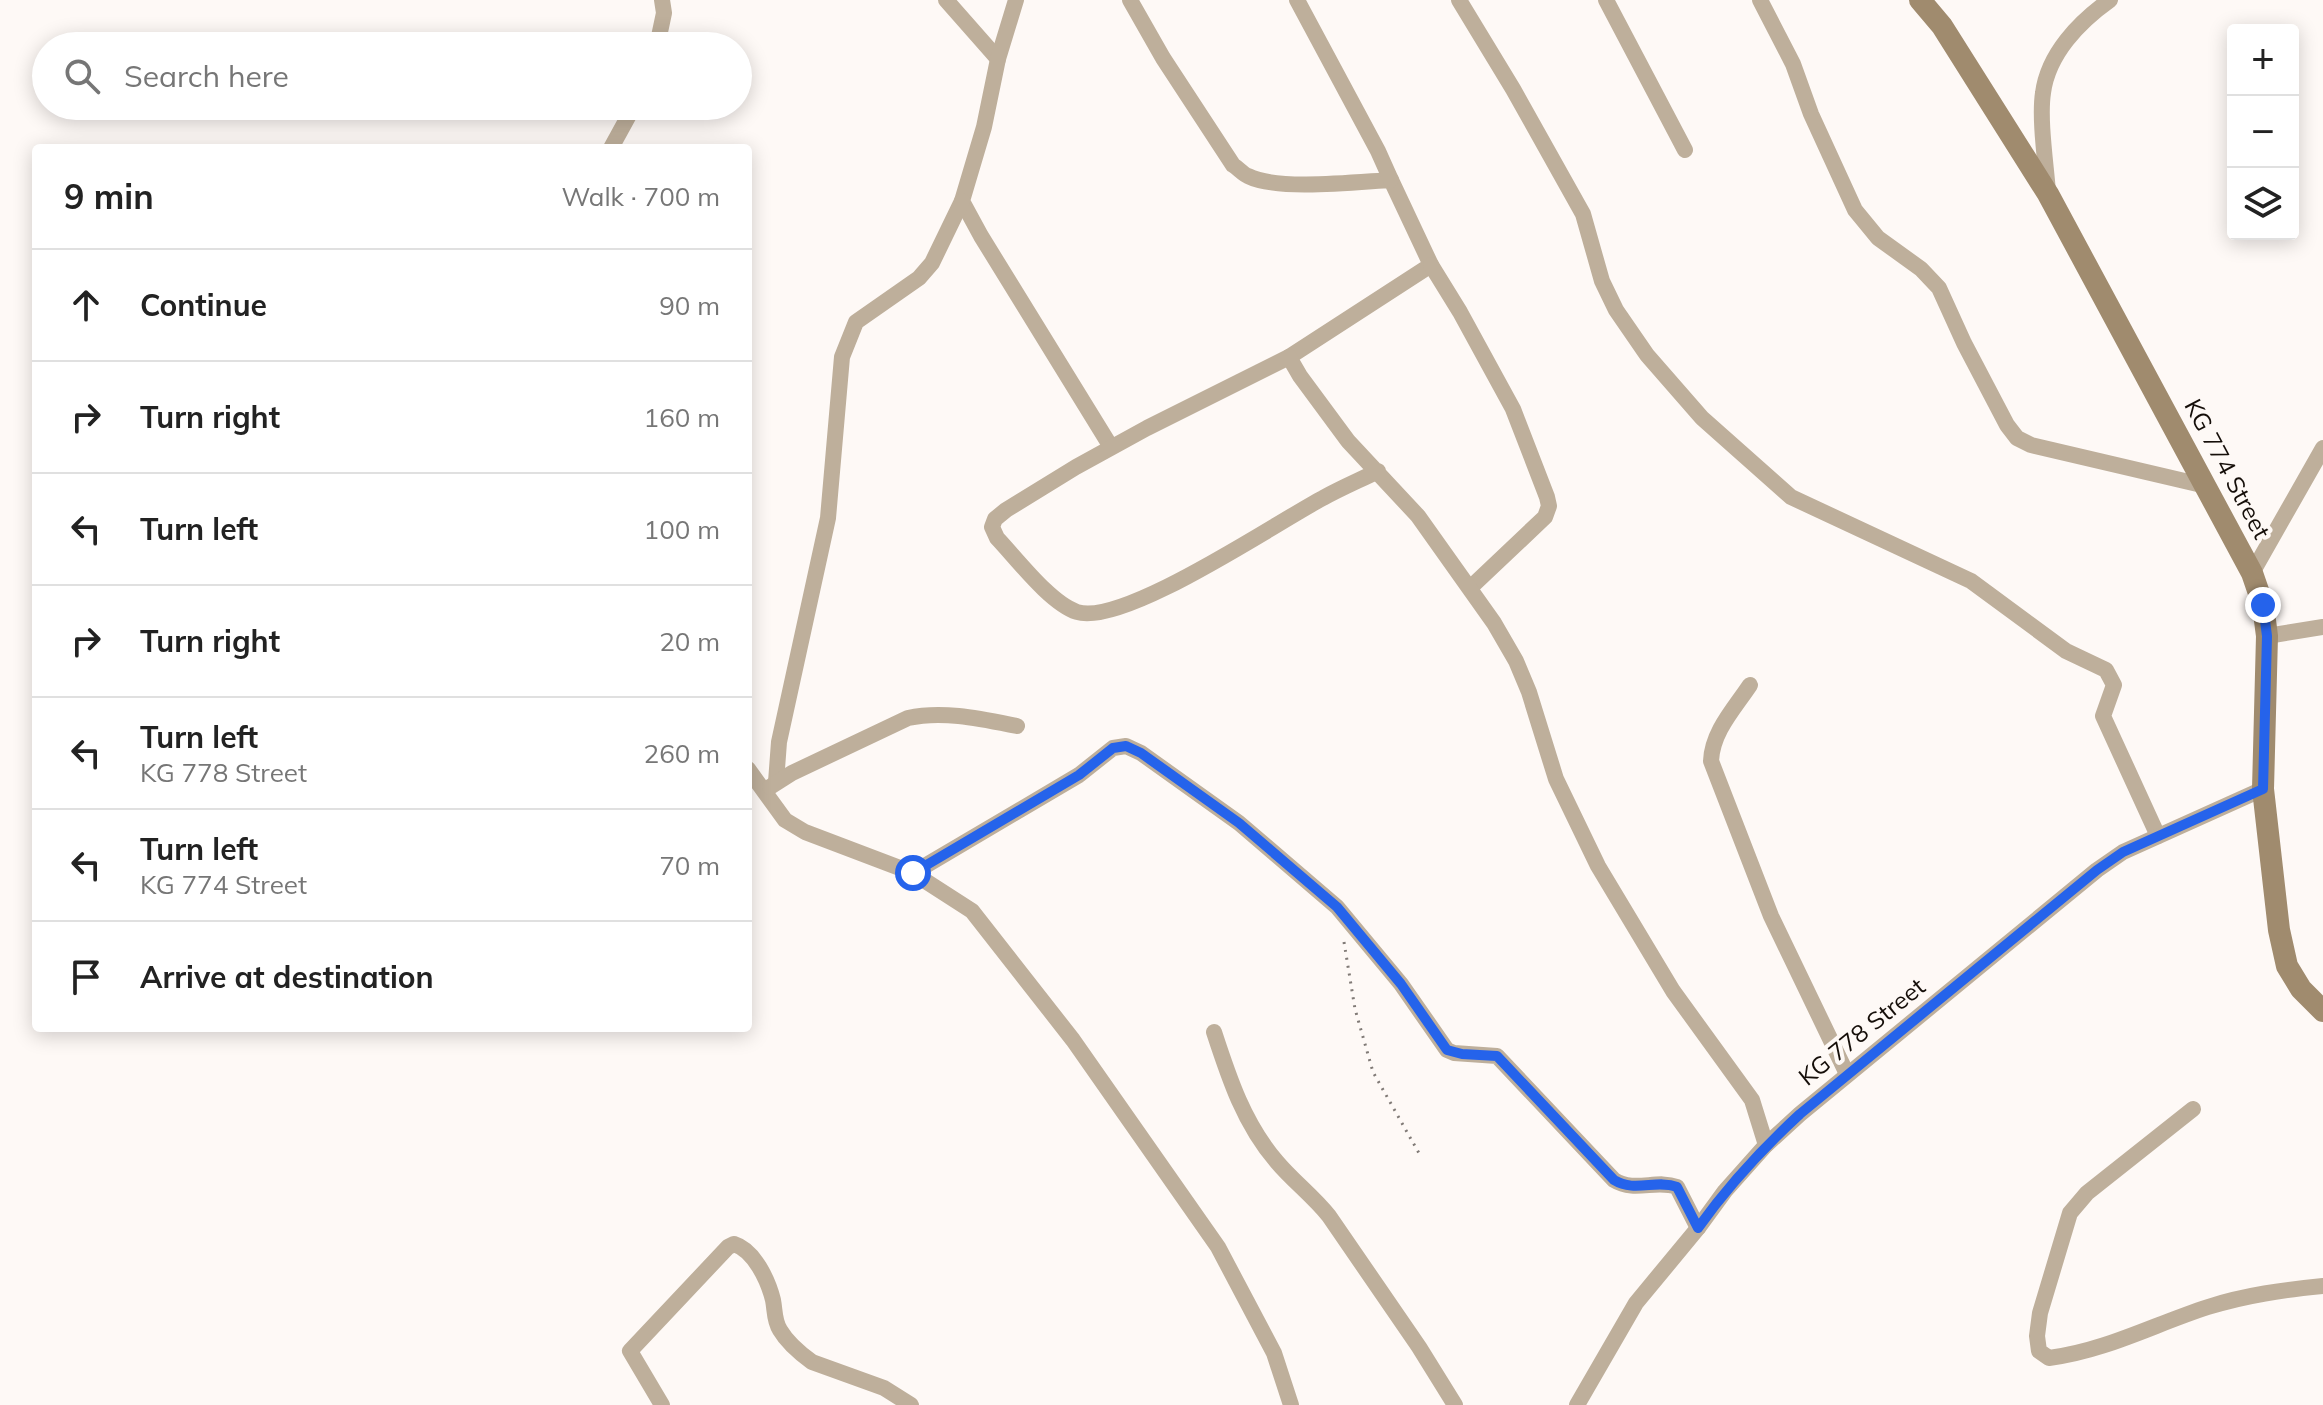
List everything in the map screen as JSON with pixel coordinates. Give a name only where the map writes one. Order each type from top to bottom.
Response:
[{"type":"street","points":[[660,32],[664,13],[662,0]]},
{"type":"street","points":[[946,0],[998,59]]},
{"type":"street","points":[[771,786],[828,518],[842,357],[856,322],[919,278],[932,263],[962,201],[1016,0]]},
{"type":"street","points":[[1130,0],[1218,143],[1233,165],[1248,176],[1288,184],[1391,180]]},
{"type":"street","points":[[1297,0],[1378,151],[1431,265],[1513,409],[1547,497],[1549,506],[1545,517],[1470,588]]},
{"type":"street","points":[[1459,0],[1583,214],[1602,281],[1616,310],[1647,355],[1702,418],[1791,497],[1971,581],[2066,651],[2106,670],[2114,685],[2103,716],[2158,836]]},
{"type":"street","points":[[1606,0],[1685,150]]},
{"type":"street","points":[[1760,0],[1793,64],[1811,114],[1855,210],[1878,238],[1921,269],[1939,288],[1971,357],[2017,438],[2031,445],[2206,486]]},
{"type":"street","name":"KG 774 Street","points":[[1920,0],[1942,26],[2048,194],[2252,573],[2263,605],[2267,636],[2263,789],[2279,930],[2287,966],[2301,989],[2323,1011]]},
{"type":"street","points":[[2048,194],[2042,94],[2049,66],[2067,38],[2110,0]]},
{"type":"street","points":[[613,144],[626,120]]},
{"type":"street","points":[[962,201],[1111,447]]},
{"type":"street","points":[[1378,471],[1322,498],[1200,569],[1128,605],[1094,614],[1078,613],[1052,595],[997,538],[992,527],[995,519],[1006,510],[1111,447],[1289,357],[1431,265]]},
{"type":"street","points":[[1289,357],[1348,441],[1418,516],[1470,588],[1516,661],[1556,779],[1598,866],[1673,991],[1752,1100],[1766,1145]]},
{"type":"street","points":[[2252,573],[2323,448]]},
{"type":"street","points":[[2267,636],[2323,627]]},
{"type":"street","points":[[1750,685],[1716,735],[1711,747],[1711,761],[1771,916],[1847,1074]]},
{"type":"street","points":[[771,786],[908,718],[925,714],[1017,726]]},
{"type":"street","points":[[913,873],[1079,775],[1113,748],[1126,746],[1141,753],[1239,823],[1337,907],[1401,984],[1447,1050],[1497,1056],[1614,1180],[1624,1186],[1664,1184],[1677,1187],[1698,1228]]},
{"type":"street","points":[[752,772],[771,786],[785,820],[805,832],[913,873],[972,911],[1082,1052],[1218,1247],[1274,1353],[1291,1405]]},
{"type":"street","name":"KG 778 Street","points":[[1577,1405],[1636,1303],[1725,1191],[1766,1145],[1847,1074],[2097,870],[2123,852],[2263,789]]},
{"type":"street","points":[[1214,1032],[1241,1108],[1261,1141],[1329,1216],[1455,1405]]},
{"type":"street","points":[[2193,1109],[2087,1193],[2070,1213],[2040,1313],[2039,1351],[2049,1358],[2076,1355],[2207,1307],[2257,1293],[2323,1286]]},
{"type":"street","points":[[662,1405],[630,1351],[734,1244],[740,1246],[759,1267],[768,1285],[780,1331],[802,1355],[812,1362],[884,1388],[911,1405]]},
{"type":"path","points":[[1343,940],[1355,1009],[1373,1072],[1420,1155]]},
{"type":"route","points":[[913,873],[1079,775],[1113,748],[1126,746],[1141,753],[1239,823],[1337,907],[1401,984],[1447,1050],[1462,1054],[1490,1054],[1503,1060],[1614,1180],[1624,1186],[1664,1184],[1677,1187],[1698,1228],[1725,1191],[1766,1145],[1800,1114],[2097,870],[2123,852],[2263,789],[2267,636],[2263,605]]}]
